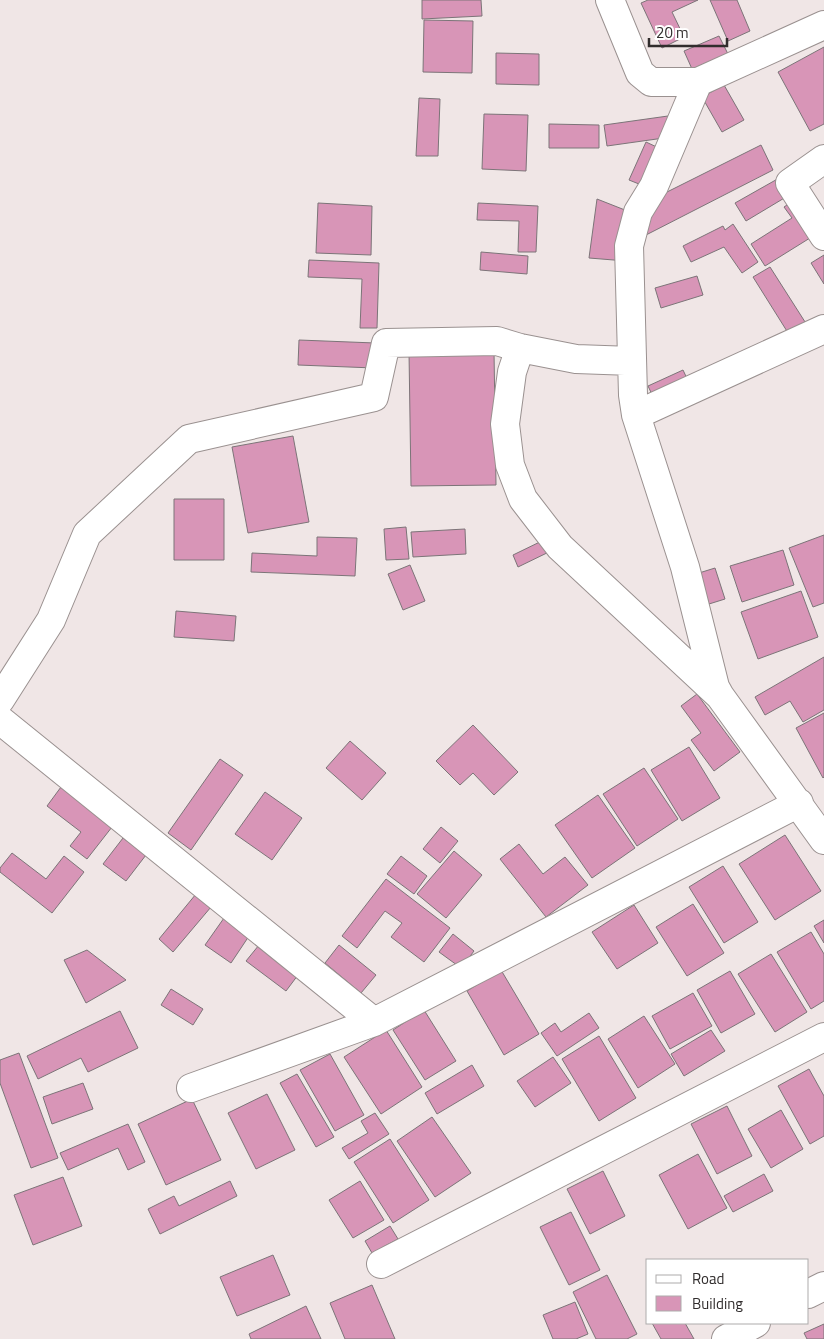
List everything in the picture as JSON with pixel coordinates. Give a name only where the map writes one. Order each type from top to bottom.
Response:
[{"type":"street","points":[[610,0],[640,73],[651,82],[698,82],[824,25]]},
{"type":"street","points":[[698,82],[654,186],[638,212],[629,246],[633,395],[636,415],[685,567],[715,687],[824,840]]},
{"type":"street","points":[[824,159],[790,183],[824,236]]},
{"type":"street","points":[[636,415],[824,329]]},
{"type":"street","points":[[0,700],[50,620],[87,534],[189,439],[374,397],[386,343],[497,341],[520,348],[576,359],[632,361]]},
{"type":"street","points":[[520,348],[512,372],[505,424],[510,465],[524,499],[560,547],[720,696]]},
{"type":"street","points":[[0,720],[374,1022]]},
{"type":"street","points":[[191,1088],[374,1022],[799,803]]},
{"type":"street","points":[[382,1264],[824,1037]]},
{"type":"street","points":[[809,1294],[824,1286]]},
{"type":"street","points":[[726,1339],[754,1324]]},
{"type":"building","points":[[422,0],[481,0],[482,16],[422,19]]},
{"type":"building","points":[[648,0],[698,0],[672,12],[684,37],[662,48],[641,3]]},
{"type":"building","points":[[710,0],[737,0],[750,31],[728,41]]},
{"type":"building","points":[[424,20],[473,21],[472,73],[423,72]]},
{"type":"building","points":[[719,36],[728,54],[692,69],[684,51]]},
{"type":"building","points":[[824,47],[824,124],[810,131],[778,72]]},
{"type":"building","points":[[496,53],[539,54],[539,85],[496,84]]},
{"type":"building","points":[[724,85],[744,120],[722,132],[702,97]]},
{"type":"building","points":[[419,98],[440,99],[438,156],[416,156]]},
{"type":"building","points":[[484,114],[528,115],[526,171],[482,169]]},
{"type":"building","points":[[668,116],[671,137],[607,146],[604,125]]},
{"type":"building","points":[[549,124],[599,125],[599,148],[549,148]]},
{"type":"building","points":[[646,142],[661,149],[644,186],[629,180]]},
{"type":"building","points":[[761,145],[773,170],[646,235],[653,199]]},
{"type":"building","points":[[781,177],[791,194],[746,221],[735,203]]},
{"type":"building","points":[[597,199],[630,212],[626,261],[589,258]]},
{"type":"building","points":[[796,199],[818,233],[765,266],[751,244],[792,218],[784,207]]},
{"type":"building","points":[[318,203],[372,206],[371,255],[316,253]]},
{"type":"building","points":[[478,203],[538,206],[536,252],[518,252],[519,221],[477,220]]},
{"type":"building","points":[[733,224],[758,262],[742,273],[724,247],[691,262],[683,246],[723,226],[725,230]]},
{"type":"building","points":[[481,252],[528,256],[527,274],[480,270]]},
{"type":"building","points":[[824,255],[824,284],[811,263]]},
{"type":"building","points":[[309,260],[379,263],[377,328],[360,328],[362,279],[308,277]]},
{"type":"building","points":[[770,267],[807,325],[790,336],[753,277]]},
{"type":"building","points":[[697,276],[703,295],[661,308],[655,288]]},
{"type":"building","points":[[299,340],[375,343],[374,368],[298,365]]},
{"type":"building","points":[[494,351],[496,485],[411,486],[409,352]]},
{"type":"building","points":[[683,370],[691,387],[656,403],[648,386]]},
{"type":"building","points":[[293,436],[309,522],[248,533],[232,447]]},
{"type":"building","points":[[174,499],[224,499],[224,560],[174,560]]},
{"type":"building","points":[[406,527],[409,559],[386,560],[384,529]]},
{"type":"building","points":[[465,529],[466,554],[413,557],[411,532]]},
{"type":"building","points":[[824,535],[824,603],[813,607],[789,548]]},
{"type":"building","points":[[317,537],[357,538],[355,576],[251,572],[252,553],[317,556]]},
{"type":"building","points":[[548,538],[553,550],[518,567],[513,555]]},
{"type":"building","points":[[783,550],[794,585],[742,602],[730,566]]},
{"type":"building","points":[[410,565],[425,601],[403,610],[388,574]]},
{"type":"building","points":[[715,568],[725,599],[709,604],[699,573]]},
{"type":"building","points":[[801,591],[818,637],[758,659],[741,612]]},
{"type":"building","points":[[176,611],[236,616],[234,641],[174,637]]},
{"type":"building","points":[[824,657],[824,710],[803,722],[790,701],[765,715],[755,697]]},
{"type":"building","points":[[697,694],[740,752],[714,771],[691,740],[701,733],[681,706]]},
{"type":"building","points":[[824,713],[824,777],[823,778],[796,728]]},
{"type":"building","points":[[473,725],[518,772],[494,795],[473,773],[460,785],[436,761]]},
{"type":"building","points":[[350,741],[386,773],[362,800],[326,768]]},
{"type":"building","points":[[689,747],[720,798],[682,821],[651,770]]},
{"type":"building","points":[[220,759],[243,775],[191,850],[168,833]]},
{"type":"building","points":[[644,768],[678,819],[637,846],[603,794]]},
{"type":"building","points":[[61,787],[112,827],[87,859],[70,846],[81,832],[47,806]]},
{"type":"building","points":[[265,792],[302,818],[272,860],[235,834]]},
{"type":"building","points":[[598,795],[635,848],[592,878],[555,825]]},
{"type":"building","points":[[441,827],[458,841],[440,863],[423,849]]},
{"type":"building","points":[[785,835],[821,891],[775,920],[739,864]]},
{"type":"building","points":[[123,838],[146,855],[126,881],[103,864]]},
{"type":"building","points":[[519,844],[543,874],[565,857],[588,885],[546,917],[500,859]]},
{"type":"building","points":[[454,851],[482,875],[446,918],[417,894]]},
{"type":"building","points":[[12,853],[46,879],[64,856],[84,872],[52,913],[0,872],[0,868]]},
{"type":"building","points":[[401,856],[427,876],[414,894],[387,874]]},
{"type":"building","points":[[723,866],[758,922],[724,943],[689,887]]},
{"type":"building","points":[[386,879],[450,928],[424,962],[391,937],[402,923],[385,911],[357,948],[342,936]]},
{"type":"building","points":[[196,894],[211,907],[173,952],[159,939]]},
{"type":"building","points":[[693,904],[724,953],[687,976],[656,927]]},
{"type":"building","points":[[634,905],[658,943],[617,969],[592,932]]},
{"type":"building","points":[[224,918],[249,936],[231,963],[205,945]]},
{"type":"building","points":[[824,920],[824,943],[814,926]]},
{"type":"building","points":[[811,932],[824,954],[824,1001],[811,1009],[777,952]]},
{"type":"building","points":[[453,934],[474,951],[461,968],[439,952]]},
{"type":"building","points":[[259,945],[298,975],[286,991],[246,961]]},
{"type":"building","points":[[339,945],[376,975],[361,993],[325,963]]},
{"type":"building","points":[[87,950],[126,980],[86,1003],[64,960]]},
{"type":"building","points":[[771,954],[807,1012],[775,1032],[738,974]]},
{"type":"building","points":[[501,970],[539,1034],[504,1055],[467,991]]},
{"type":"building","points":[[730,971],[755,1014],[721,1033],[697,990]]},
{"type":"building","points":[[171,989],[203,1009],[193,1025],[161,1005]]},
{"type":"building","points":[[693,993],[712,1026],[670,1049],[652,1016]]},
{"type":"building","points":[[424,1010],[456,1061],[425,1080],[393,1030]]},
{"type":"building","points":[[120,1011],[138,1048],[88,1072],[81,1058],[38,1079],[27,1056]]},
{"type":"building","points":[[589,1013],[599,1028],[557,1056],[541,1033],[555,1023],[561,1032]]},
{"type":"building","points":[[644,1016],[675,1064],[638,1088],[608,1039]]},
{"type":"building","points":[[386,1030],[422,1087],[381,1114],[344,1057]]},
{"type":"building","points":[[711,1030],[725,1051],[684,1076],[671,1054]]},
{"type":"building","points":[[599,1036],[636,1098],[599,1121],[562,1059]]},
{"type":"building","points":[[19,1053],[58,1158],[31,1168],[0,1083],[0,1060]]},
{"type":"building","points":[[330,1054],[364,1115],[335,1131],[300,1070]]},
{"type":"building","points":[[553,1057],[571,1083],[535,1107],[517,1081]]},
{"type":"building","points":[[472,1065],[484,1086],[437,1114],[425,1093]]},
{"type":"building","points":[[809,1069],[824,1096],[824,1136],[810,1144],[778,1086]]},
{"type":"building","points":[[297,1074],[334,1137],[316,1147],[280,1083]]},
{"type":"building","points":[[83,1083],[93,1109],[52,1124],[43,1097]]},
{"type":"building","points":[[267,1094],[295,1150],[256,1169],[228,1113]]},
{"type":"building","points":[[192,1099],[221,1160],[166,1185],[138,1124]]},
{"type":"building","points":[[727,1106],[752,1156],[717,1174],[691,1124]]},
{"type":"building","points":[[781,1110],[803,1149],[771,1168],[748,1129]]},
{"type":"building","points":[[375,1113],[389,1134],[349,1159],[342,1148],[368,1133],[361,1121]]},
{"type":"building","points":[[432,1117],[471,1173],[435,1197],[397,1141]]},
{"type":"building","points":[[128,1124],[145,1162],[128,1170],[118,1148],[68,1170],[60,1153]]},
{"type":"building","points":[[390,1139],[429,1200],[393,1223],[354,1162]]},
{"type":"building","points":[[698,1154],[727,1208],[688,1229],[659,1175]]},
{"type":"building","points":[[603,1171],[625,1216],[590,1234],[567,1189]]},
{"type":"building","points":[[764,1174],[773,1191],[733,1212],[724,1196]]},
{"type":"building","points":[[63,1177],[82,1226],[33,1245],[14,1195]]},
{"type":"building","points":[[230,1181],[237,1196],[160,1234],[148,1209],[174,1196],[179,1206]]},
{"type":"building","points":[[360,1181],[384,1220],[353,1238],[329,1200]]},
{"type":"building","points":[[571,1212],[600,1270],[569,1285],[540,1227]]},
{"type":"building","points":[[390,1226],[398,1239],[372,1253],[365,1241]]},
{"type":"building","points":[[273,1255],[290,1295],[237,1316],[220,1277]]},
{"type":"building","points":[[607,1275],[637,1334],[627,1339],[596,1339],[573,1292]]},
{"type":"building","points":[[372,1285],[395,1339],[345,1339],[330,1303]]},
{"type":"building","points":[[575,1302],[588,1334],[576,1339],[553,1339],[543,1315]]},
{"type":"building","points":[[306,1306],[321,1339],[251,1339],[249,1334]]},
{"type":"building","points":[[653,1324],[686,1324],[694,1339],[661,1339]]},
{"type":"building","points":[[824,1324],[824,1339],[807,1339],[804,1333]]}]
